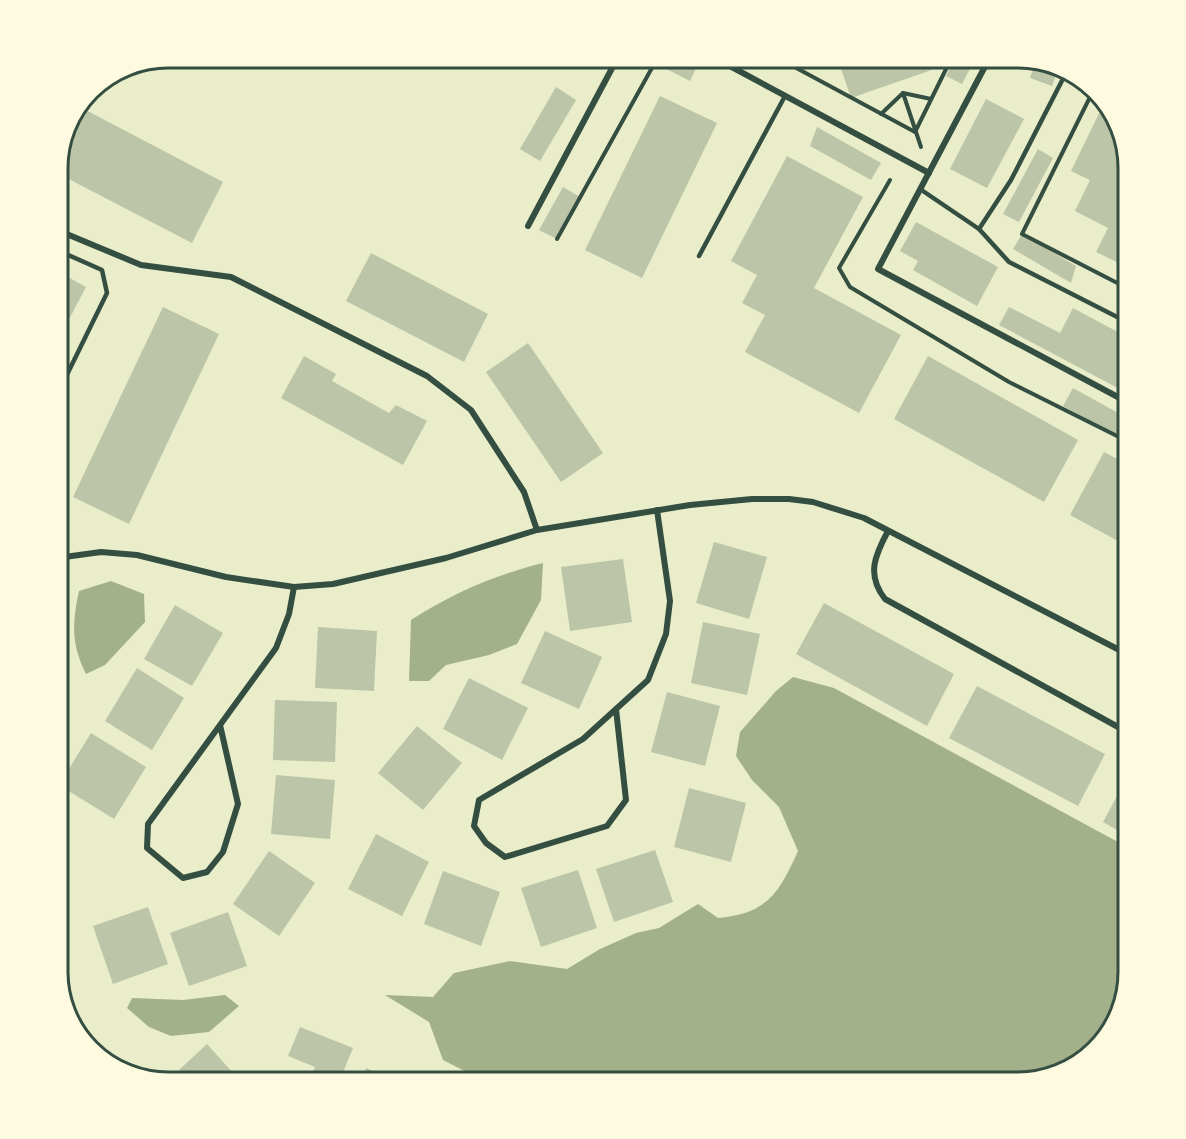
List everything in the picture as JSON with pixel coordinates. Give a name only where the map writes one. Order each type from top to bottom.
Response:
[{"type":"street","points":[[528,226],[612,68]]},
{"type":"street","points":[[733,68],[929,173]]},
{"type":"street","points":[[984,68],[878,269],[1118,397]]},
{"type":"street","points":[[68,235],[141,265],[231,277],[427,376],[471,410],[524,492],[537,530]]},
{"type":"street","points":[[68,556],[101,552],[137,555],[226,577],[294,587],[333,584],[385,574],[537,530],[657,510],[752,499],[789,499],[841,509],[1118,649]]},
{"type":"street","points":[[616,709],[626,800],[607,826],[505,857],[486,843],[474,826],[479,800],[583,739],[648,680],[666,634],[670,602],[657,510]]},
{"type":"street","points":[[888,531],[876,554],[873,572],[879,591],[885,599],[1118,727]]},
{"type":"street","points":[[220,724],[238,804],[223,852],[207,872],[183,878],[147,848],[148,824],[220,724],[276,648],[289,614],[294,587]]},
{"type":"lane","points":[[979,229],[1011,180],[1063,78]]},
{"type":"lane","points":[[699,256],[786,96]]},
{"type":"lane","points":[[920,189],[979,229],[1009,262],[1118,317]]},
{"type":"lane","points":[[68,255],[102,270],[107,293],[68,373]]},
{"type":"path","points":[[557,239],[652,68]]},
{"type":"path","points":[[796,68],[915,132]]},
{"type":"path","points":[[915,132],[946,68]]},
{"type":"path","points":[[881,114],[903,93]]},
{"type":"path","points":[[903,93],[931,99]]},
{"type":"path","points":[[903,93],[921,147]]},
{"type":"path","points":[[1090,98],[1022,234],[1118,283]]},
{"type":"path","points":[[890,180],[839,268],[850,287],[1009,382],[1118,436]]},
{"type":"shaded area","points":[[543,563],[541,600],[517,644],[489,655],[446,665],[429,681],[409,681],[411,620],[475,586]]},
{"type":"shaded area","points":[[111,581],[144,594],[145,622],[105,665],[86,674],[74,634],[79,591]]},
{"type":"shaded area","points":[[793,677],[834,688],[1118,842],[1117,991],[1102,1027],[1089,1042],[1074,1055],[1057,1064],[1038,1070],[1018,1072],[466,1072],[443,1060],[429,1022],[385,995],[433,997],[454,973],[510,961],[567,969],[600,949],[636,933],[659,928],[698,904],[718,918],[749,911],[770,898],[785,878],[798,851],[779,807],[752,780],[736,756],[740,732],[776,691]]},
{"type":"shaded area","points":[[225,995],[239,1006],[209,1032],[171,1036],[149,1027],[127,1008],[132,998],[183,1000]]},
{"type":"building","points":[[665,68],[696,68],[690,81]]},
{"type":"building","points":[[841,68],[937,68],[851,98]]},
{"type":"building","points":[[950,68],[970,68],[962,84],[946,76]]},
{"type":"building","points":[[1033,69],[1056,75],[1052,86],[1030,78]]},
{"type":"building","points":[[556,87],[576,100],[540,161],[520,149]]},
{"type":"building","points":[[660,96],[717,123],[642,278],[585,250]]},
{"type":"building","points":[[986,99],[1024,119],[987,188],[950,169]]},
{"type":"building","points":[[86,110],[223,182],[192,243],[68,179],[71,142]]},
{"type":"building","points":[[1100,110],[1111,129],[1117,148],[1118,263],[1096,252],[1108,228],[1075,211],[1090,180],[1071,171]]},
{"type":"building","points":[[817,127],[881,163],[871,180],[810,146]]},
{"type":"building","points":[[1038,149],[1053,158],[1019,222],[1003,214]]},
{"type":"building","points":[[787,156],[863,197],[814,288],[901,335],[859,413],[745,352],[765,315],[742,303],[757,275],[731,261]]},
{"type":"building","points":[[563,187],[580,197],[557,239],[539,230]]},
{"type":"building","points":[[916,222],[998,267],[977,306],[913,270],[918,261],[900,251]]},
{"type":"building","points":[[1022,234],[1076,266],[1071,283],[1013,249]]},
{"type":"building","points":[[371,253],[488,314],[464,362],[346,301]]},
{"type":"building","points":[[68,277],[86,287],[68,321]]},
{"type":"building","points":[[163,307],[219,334],[129,524],[73,497]]},
{"type":"building","points":[[1009,307],[1060,333],[1073,308],[1118,332],[1118,388],[999,325]]},
{"type":"building","points":[[528,343],[603,453],[561,482],[486,372]]},
{"type":"building","points":[[304,356],[336,374],[332,381],[389,413],[396,405],[427,421],[403,465],[281,398]]},
{"type":"building","points":[[928,356],[1078,440],[1044,502],[894,419]]},
{"type":"building","points":[[1073,388],[1118,413],[1118,437],[1063,406]]},
{"type":"building","points":[[1104,452],[1118,459],[1118,541],[1070,515]]},
{"type":"building","points":[[714,542],[767,557],[749,619],[696,603]]},
{"type":"building","points":[[623,559],[632,622],[570,631],[561,567]]},
{"type":"building","points":[[824,603],[954,674],[927,726],[796,654]]},
{"type":"building","points":[[175,605],[223,633],[192,686],[144,659]]},
{"type":"building","points":[[703,622],[760,634],[747,695],[691,683]]},
{"type":"building","points":[[318,627],[377,631],[374,691],[315,688]]},
{"type":"building","points":[[545,631],[602,657],[579,709],[521,683]]},
{"type":"building","points":[[137,668],[184,698],[152,750],[105,721]]},
{"type":"building","points":[[469,678],[528,708],[502,760],[443,729]]},
{"type":"building","points":[[977,686],[1105,754],[1078,806],[949,738]]},
{"type":"building","points":[[667,692],[720,706],[705,766],[651,752]]},
{"type":"building","points":[[275,700],[337,702],[335,762],[273,760]]},
{"type":"building","points":[[417,726],[462,763],[423,810],[378,773]]},
{"type":"building","points":[[91,733],[146,767],[114,819],[68,791],[68,770]]},
{"type":"building","points":[[276,775],[335,780],[330,839],[271,834]]},
{"type":"building","points":[[689,788],[746,803],[731,862],[674,847]]},
{"type":"building","points":[[1118,794],[1118,831],[1103,822]]},
{"type":"building","points":[[376,834],[429,862],[402,916],[348,889]]},
{"type":"building","points":[[655,850],[673,902],[614,922],[596,869]]},
{"type":"building","points":[[269,851],[315,883],[279,936],[233,904]]},
{"type":"building","points":[[578,870],[597,928],[541,947],[521,888]]},
{"type":"building","points":[[443,871],[500,892],[481,946],[424,924]]},
{"type":"building","points":[[148,907],[168,964],[113,984],[93,926]]},
{"type":"building","points":[[228,912],[247,966],[189,986],[170,933]]},
{"type":"building","points":[[300,1027],[353,1048],[343,1072],[313,1072],[315,1067],[288,1056]]},
{"type":"building","points":[[207,1044],[232,1072],[181,1072],[179,1070]]}]
